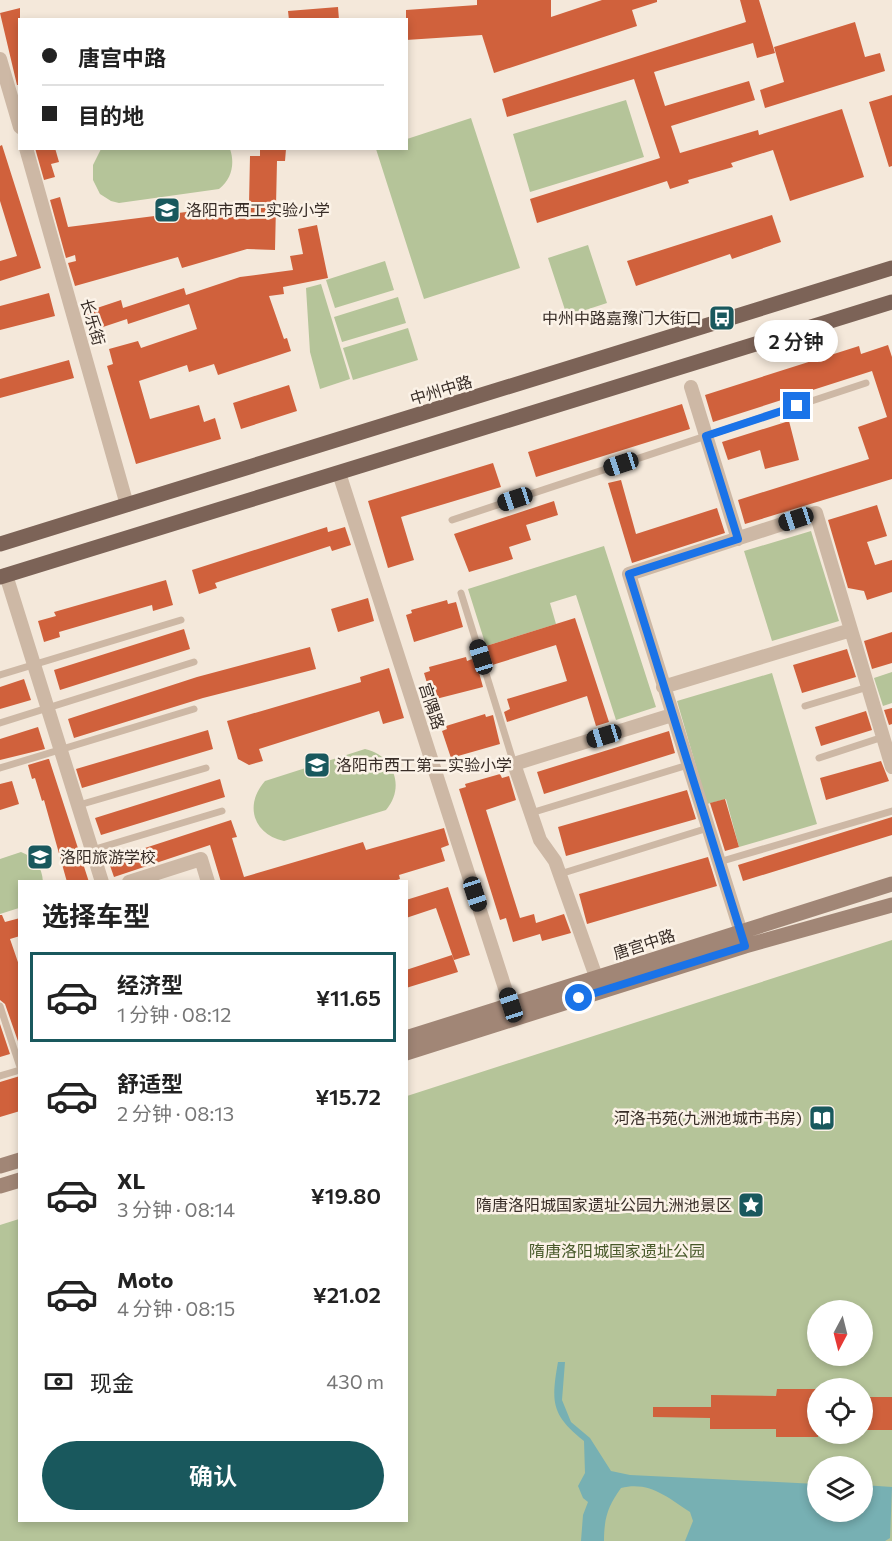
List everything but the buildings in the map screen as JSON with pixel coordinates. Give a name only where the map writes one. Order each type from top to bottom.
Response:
[{"type":"main road","name":"中州中路","points":[[0,544],[892,268]]},
{"type":"main road","points":[[3,576],[892,302]]},
{"type":"main road","name":"唐宫中路","points":[[408,1037],[513,1011],[599,985],[743,939],[892,884]]},
{"type":"main road","name":"唐宫中路","points":[[743,939],[892,905]]},
{"type":"main road","name":"唐宫中路","points":[[408,1052],[513,1011]]},
{"type":"main road","points":[[0,1166],[18,1161]]},
{"type":"main road","points":[[0,1186],[18,1181]]},
{"type":"street","points":[[0,59],[18,120]]},
{"type":"street","name":"长乐街","points":[[27,150],[127,506]]},
{"type":"street","points":[[691,387],[738,539]]},
{"type":"street","name":"宫隅路","points":[[339,473],[513,1011]]},
{"type":"street","points":[[743,939],[629,574],[816,513],[891,757]]},
{"type":"street","points":[[3,576],[35,664],[101,880]]},
{"type":"street","points":[[663,687],[851,630]]},
{"type":"street","points":[[599,985],[555,861],[540,840],[514,764],[672,715]]},
{"type":"street","points":[[135,880],[201,859],[207,880]]},
{"type":"lane","points":[[452,520],[866,383]]},
{"type":"lane","points":[[461,593],[514,764]]},
{"type":"lane","points":[[0,675],[181,620]]},
{"type":"lane","points":[[0,723],[194,662]]},
{"type":"lane","points":[[805,706],[868,687]]},
{"type":"lane","points":[[0,768],[194,709]]},
{"type":"lane","points":[[819,758],[883,737]]},
{"type":"lane","points":[[531,813],[688,765]]},
{"type":"lane","points":[[79,806],[206,768]]},
{"type":"lane","points":[[92,850],[222,811]]},
{"type":"lane","points":[[719,862],[892,811]]},
{"type":"lane","points":[[560,874],[708,828]]},
{"type":"lane","points":[[0,1006],[18,1062]]},
{"type":"lane","points":[[0,1076],[18,1069]]},
{"type":"green space","points":[[626,100],[644,157],[530,192],[513,134]]},
{"type":"green space","points":[[471,118],[520,268],[424,299],[376,150],[408,150],[408,139]]},
{"type":"green space","points":[[100,150],[230,150],[232,160],[230,176],[219,189],[119,203],[100,194],[93,180],[93,165]]},
{"type":"green space","points":[[588,245],[607,303],[567,316],[548,258]]},
{"type":"green space","points":[[385,261],[394,290],[335,308],[326,280]]},
{"type":"green space","points":[[321,284],[350,379],[320,389],[310,352],[306,288]]},
{"type":"green space","points":[[398,297],[406,323],[342,342],[334,317]]},
{"type":"green space","points":[[408,328],[418,360],[353,380],[343,348]]},
{"type":"green space","points":[[811,531],[839,621],[772,641],[744,551]]},
{"type":"green space","points":[[604,546],[656,707],[616,720],[576,595],[550,603],[556,624],[486,646],[468,589]]},
{"type":"green space","points":[[892,672],[892,703],[883,706],[874,678]]},
{"type":"green space","points":[[772,673],[817,824],[739,847],[726,799],[707,804],[677,701]]},
{"type":"green space","points":[[365,749],[383,758],[394,773],[395,792],[386,810],[284,841],[265,832],[259,825],[255,817],[255,800],[265,781]]},
{"type":"green space","points":[[21,852],[37,863],[43,880],[18,880],[18,908],[0,914],[0,859]]},
{"type":"green space","name":"隋唐洛阳城国家遗址公园","points":[[892,940],[892,1541],[0,1541],[0,1225],[18,1219],[18,1522],[408,1522],[408,1096]]},
{"type":"water","points":[[558,1362],[565,1362],[562,1400],[571,1422],[590,1438],[611,1471],[630,1475],[807,1484],[807,1522],[873,1522],[873,1486],[892,1487],[890,1538],[885,1541],[685,1541],[693,1521],[690,1512],[658,1492],[631,1486],[621,1488],[613,1501],[606,1519],[604,1541],[581,1541],[583,1515],[588,1502],[583,1498],[578,1486],[585,1473],[584,1441],[559,1415],[554,1398]]},
{"type":"place","name":"洛阳市西工实验小学","points":[[167,210]]},
{"type":"place","name":"中州中路嘉豫门大街口","points":[[722,318]]},
{"type":"place","name":"洛阳市西工第二实验小学","points":[[317,765]]},
{"type":"place","name":"洛阳旅游学校","points":[[40,857]]},
{"type":"place","name":"河洛书苑(九洲池城市书房)","points":[[822,1118]]},
{"type":"place","name":"隋唐洛阳城国家遗址公园九洲池景区","points":[[751,1205]]},
{"type":"route","points":[[579,998],[745,946],[629,574],[738,539],[706,436],[797,406]]}]
